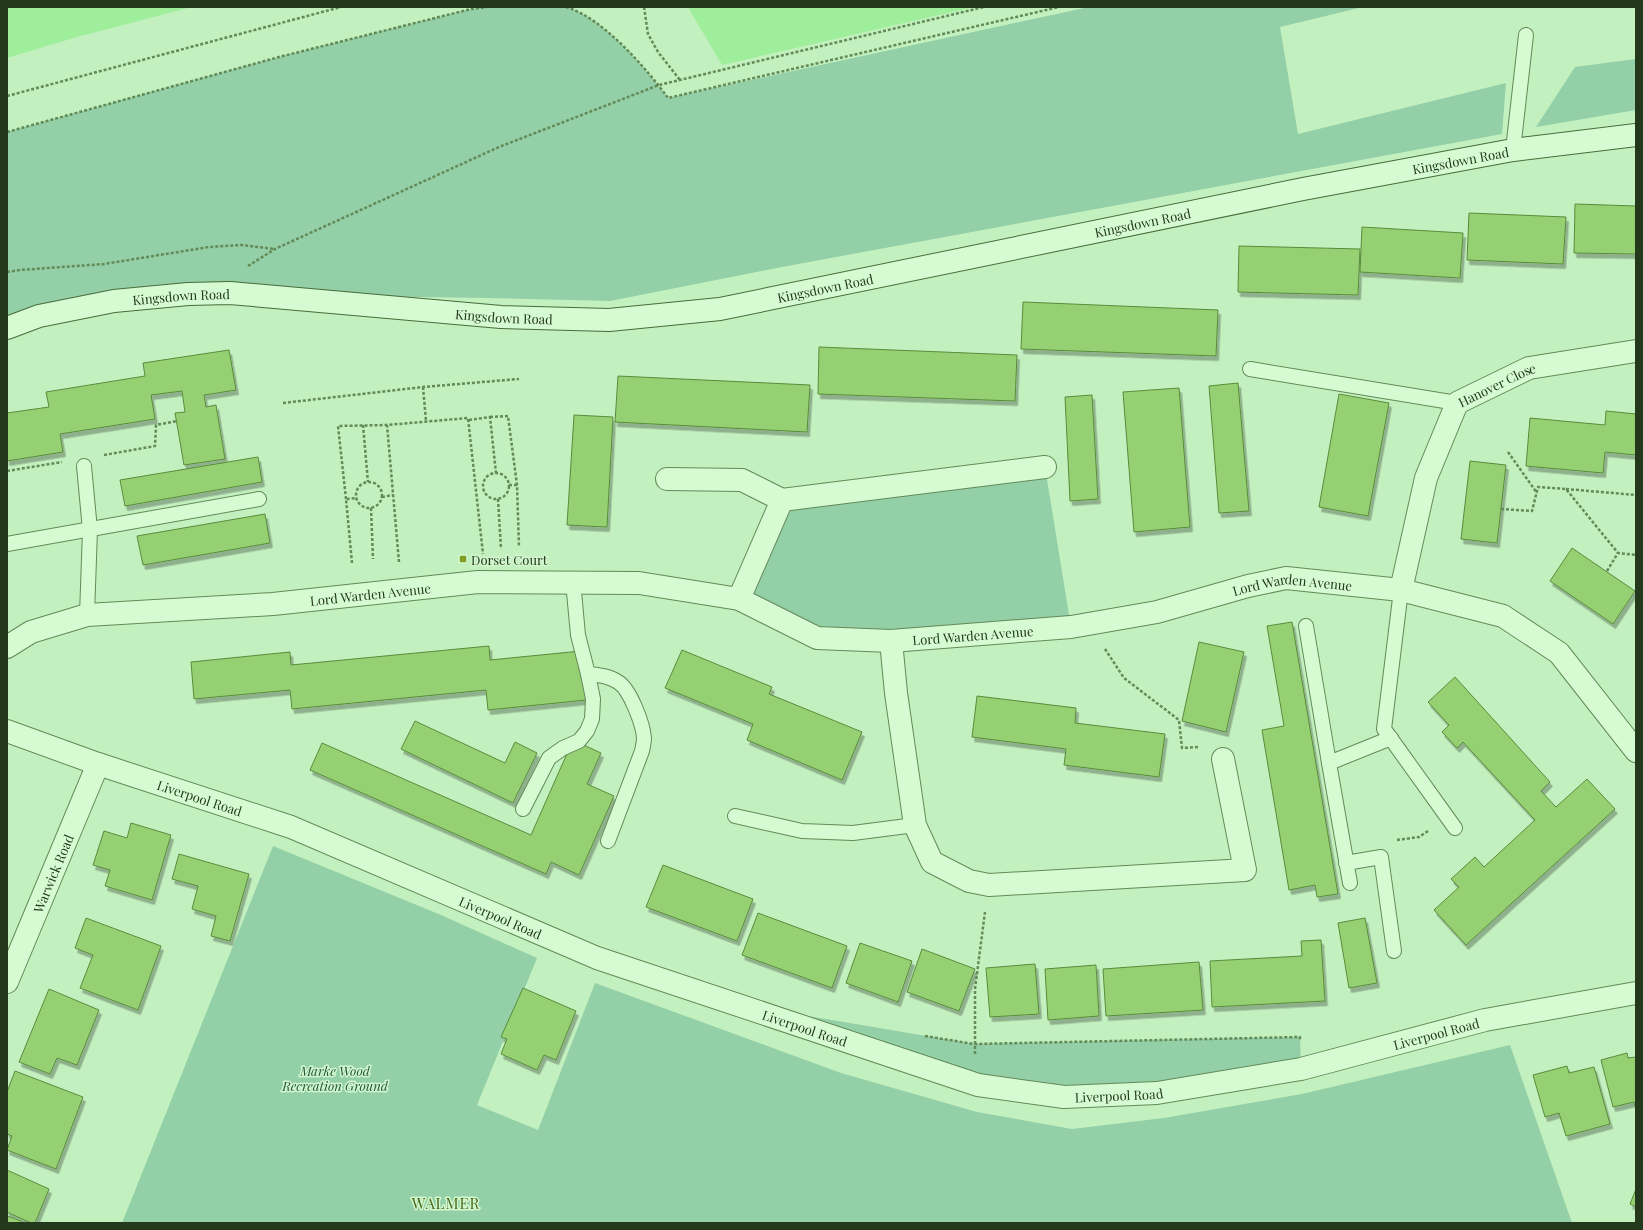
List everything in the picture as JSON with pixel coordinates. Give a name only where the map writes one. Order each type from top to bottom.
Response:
[{"type":"street","name":"Kingsdown Road","points":[[7,328],[39,316],[114,301],[188,294],[230,293],[501,317],[609,320],[720,309],[1303,189],[1513,150],[1636,135]]},
{"type":"street","name":"Hanover Close","points":[[1400,590],[1426,478],[1457,403],[1529,368],[1636,351]]},
{"type":"street","points":[[667,479],[742,480],[782,500],[1045,466]]},
{"type":"street","points":[[739,599],[782,500]]},
{"type":"street","name":"Lord Warden Avenue","points":[[7,647],[31,632],[87,614],[273,604],[486,583],[639,584],[739,599],[817,638],[890,641],[1070,627],[1158,612],[1248,586],[1286,578],[1400,590],[1503,616],[1559,653],[1636,751]]},
{"type":"street","points":[[890,641],[915,826],[932,862],[968,881],[989,885],[1245,870],[1223,759]]},
{"type":"street","name":"Liverpool Road","points":[[7,730],[98,764],[291,827],[597,958],[978,1085],[1064,1097],[1149,1093],[1301,1069],[1485,1020],[1636,993]]},
{"type":"street","name":"Warwick Road","points":[[7,982],[98,764]]},
{"type":"lane","points":[[1513,150],[1526,35]]},
{"type":"lane","points":[[1250,369],[1457,403]]},
{"type":"lane","points":[[84,466],[90,530],[87,614]]},
{"type":"lane","points":[[7,544],[259,499]]},
{"type":"lane","points":[[523,809],[549,758],[563,748],[579,741],[588,731],[592,719],[593,699],[578,635],[574,592],[571,583]]},
{"type":"lane","points":[[1400,590],[1384,729],[1452,823]]},
{"type":"lane","points":[[1306,626],[1350,883]]},
{"type":"lane","points":[[588,674],[608,676],[620,682],[628,693],[635,708],[641,723],[644,737],[642,751],[608,841]]},
{"type":"lane","points":[[1329,763],[1391,738]]},
{"type":"lane","points":[[735,816],[809,832],[853,834],[915,826]]},
{"type":"lane","points":[[1346,863],[1381,857],[1394,951]]},
{"type":"path","points":[[7,96],[341,7]]},
{"type":"path","points":[[7,132],[279,57],[471,9],[487,7]]},
{"type":"path","points":[[566,7],[574,9],[609,32],[659,85],[668,98],[1059,7]]},
{"type":"path","points":[[644,7],[648,34],[658,52],[680,80]]},
{"type":"path","points":[[7,272],[104,264],[209,247],[241,246],[275,249],[499,146],[659,85],[984,7]]},
{"type":"path","points":[[283,403],[423,387],[518,379]]},
{"type":"path","points":[[423,387],[426,422]]},
{"type":"path","points":[[352,563],[338,426],[387,425],[508,416],[517,485],[519,547]]},
{"type":"path","points":[[490,417],[496,473]]},
{"type":"path","points":[[469,420],[486,583]]},
{"type":"path","points":[[363,425],[368,482]]},
{"type":"path","points":[[387,425],[401,591]]},
{"type":"path","points":[[1508,452],[1537,493]]},
{"type":"path","points":[[496,473],[505,476],[509,485],[506,495],[498,499],[494,499],[487,495],[483,487],[488,476],[496,473]]},
{"type":"path","points":[[368,482],[373,483],[380,488],[381,497],[378,504],[371,508],[364,507],[356,498],[360,486],[368,482]]},
{"type":"path","points":[[509,485],[517,485]]},
{"type":"path","points":[[476,488],[483,487]]},
{"type":"path","points":[[1501,509],[1532,511],[1538,487],[1636,494]]},
{"type":"path","points":[[1566,489],[1618,553],[1636,555]]},
{"type":"path","points":[[381,497],[393,496]]},
{"type":"path","points":[[346,499],[356,498]]},
{"type":"path","points":[[498,499],[501,549]]},
{"type":"path","points":[[371,508],[373,559]]},
{"type":"path","points":[[1606,571],[1618,553]]},
{"type":"path","points":[[1116,619],[1115,629],[1101,644],[1124,678],[1179,720],[1182,748],[1210,746],[1223,759]]},
{"type":"path","points":[[1381,857],[1387,841],[1419,837],[1452,823]]},
{"type":"path","points":[[978,1085],[974,1044],[976,989],[989,885]]},
{"type":"path","points":[[919,1035],[974,1044],[1300,1037],[1301,1069]]},
{"type":"green space","points":[[487,7],[566,7],[580,13],[595,22],[623,45],[668,98],[1089,7],[1363,7],[1280,27],[1298,134],[1506,83],[1502,134],[782,267],[610,301],[188,294],[7,328],[7,132],[279,57],[471,9]]},
{"type":"green space","points":[[1636,59],[1636,110],[1536,127],[1575,67]]},
{"type":"green space","points":[[1045,467],[1071,627],[853,640],[739,599],[782,500]]},
{"type":"green space","name":"Marke Wood Recreation Ground","points":[[273,846],[441,915],[537,958],[477,1105],[538,1130],[595,983],[841,1073],[977,1112],[1072,1129],[1164,1118],[1302,1094],[1510,1045],[1572,1223],[122,1223]]},
{"type":"green space","points":[[808,1016],[974,1044],[1300,1037],[1301,1069],[1157,1093],[978,1085],[787,1020]]},
{"type":"sand","points":[[7,7],[192,7],[77,37],[7,58]]},
{"type":"sand","points":[[688,7],[974,7],[722,65]]},
{"type":"building","points":[[1575,204],[1636,206],[1636,254],[1574,253]]},
{"type":"building","points":[[1469,213],[1566,217],[1563,264],[1467,260]]},
{"type":"building","points":[[1362,227],[1463,233],[1460,278],[1360,272]]},
{"type":"building","points":[[1239,246],[1360,249],[1358,295],[1238,292]]},
{"type":"building","points":[[1023,302],[1218,310],[1216,356],[1021,349]]},
{"type":"building","points":[[819,347],[1017,355],[1015,401],[818,394]]},
{"type":"building","points":[[229,350],[236,390],[204,395],[206,407],[216,405],[225,459],[184,465],[175,413],[185,412],[182,391],[151,395],[155,419],[60,434],[63,452],[7,461],[7,413],[49,407],[46,392],[145,376],[143,363]]},
{"type":"building","points":[[618,376],[810,385],[807,432],[615,422]]},
{"type":"building","points":[[1238,383],[1249,511],[1219,513],[1209,386]]},
{"type":"building","points":[[1179,388],[1190,527],[1134,532],[1123,392]]},
{"type":"building","points":[[1339,394],[1389,403],[1368,516],[1319,507]]},
{"type":"building","points":[[1092,395],[1098,499],[1070,501],[1065,397]]},
{"type":"building","points":[[1606,411],[1636,414],[1636,455],[1605,452],[1603,473],[1526,466],[1530,418],[1605,425]]},
{"type":"building","points":[[574,415],[613,417],[607,527],[567,525]]},
{"type":"building","points":[[258,457],[262,482],[125,506],[120,480]]},
{"type":"building","points":[[1470,461],[1506,465],[1497,543],[1461,539]]},
{"type":"building","points":[[265,514],[270,543],[143,565],[137,536]]},
{"type":"building","points":[[1572,548],[1635,591],[1613,624],[1550,581]]},
{"type":"building","points":[[1292,622],[1338,894],[1317,897],[1315,885],[1289,890],[1262,730],[1284,726],[1267,626]]},
{"type":"building","points":[[1199,642],[1244,652],[1226,732],[1182,721]]},
{"type":"building","points":[[489,646],[490,660],[581,651],[586,700],[488,710],[486,690],[292,709],[290,690],[194,699],[191,662],[290,652],[291,665]]},
{"type":"building","points":[[682,650],[772,687],[769,694],[862,732],[842,780],[747,740],[753,724],[665,688]]},
{"type":"building","points":[[1455,677],[1550,782],[1541,791],[1556,807],[1587,779],[1615,809],[1466,945],[1434,910],[1459,887],[1451,879],[1475,857],[1484,867],[1535,820],[1463,742],[1457,748],[1442,732],[1449,725],[1428,702]]},
{"type":"building","points":[[977,696],[1076,708],[1075,723],[1165,734],[1159,777],[1064,765],[1066,749],[972,737]]},
{"type":"building","points":[[415,721],[505,763],[515,742],[537,753],[513,803],[401,749]]},
{"type":"building","points":[[573,740],[601,753],[587,784],[614,796],[579,875],[551,862],[546,874],[310,770],[322,743],[531,835]]},
{"type":"building","points":[[131,823],[171,835],[152,900],[105,886],[110,870],[93,865],[104,831],[127,838]]},
{"type":"building","points":[[179,854],[249,874],[230,941],[211,936],[216,916],[192,909],[198,886],[172,879]]},
{"type":"building","points":[[663,865],[753,899],[737,941],[646,907]]},
{"type":"building","points":[[758,913],[847,946],[832,988],[742,955]]},
{"type":"building","points":[[86,918],[161,946],[138,1010],[80,988],[93,955],[75,948]]},
{"type":"building","points":[[1365,918],[1377,983],[1349,988],[1338,923]]},
{"type":"building","points":[[1321,940],[1325,1001],[1212,1007],[1210,961],[1302,956],[1301,941]]},
{"type":"building","points":[[860,943],[912,961],[898,1002],[846,983]]},
{"type":"building","points":[[922,949],[975,969],[959,1011],[907,992]]},
{"type":"building","points":[[1199,962],[1203,1010],[1106,1016],[1103,969]]},
{"type":"building","points":[[1035,964],[1039,1014],[990,1017],[986,968]]},
{"type":"building","points":[[1096,965],[1099,1016],[1048,1020],[1045,969]]},
{"type":"building","points":[[523,988],[576,1011],[556,1060],[544,1055],[537,1070],[501,1054],[507,1039],[501,1037]]},
{"type":"building","points":[[49,989],[99,1010],[77,1065],[57,1058],[50,1074],[19,1062]]},
{"type":"building","points":[[1627,1053],[1628,1058],[1636,1057],[1636,1111],[1634,1102],[1613,1107],[1601,1060]]},
{"type":"building","points":[[1567,1066],[1569,1073],[1594,1067],[1610,1124],[1566,1136],[1559,1113],[1545,1117],[1533,1075]]},
{"type":"building","points":[[15,1071],[83,1097],[56,1169],[7,1150],[12,1136],[7,1134],[7,1092]]},
{"type":"building","points":[[7,1170],[49,1189],[35,1223],[31,1223],[7,1212]]},
{"type":"building","points":[[1636,1189],[1636,1207],[1630,1204]]},
{"type":"building","points":[[7,1216],[21,1221],[20,1223],[7,1223]]},
{"type":"place","name":"Dorset Court","points":[[463,559]]},
{"type":"district","name":"WALMER","points":[[446,1203]]}]
